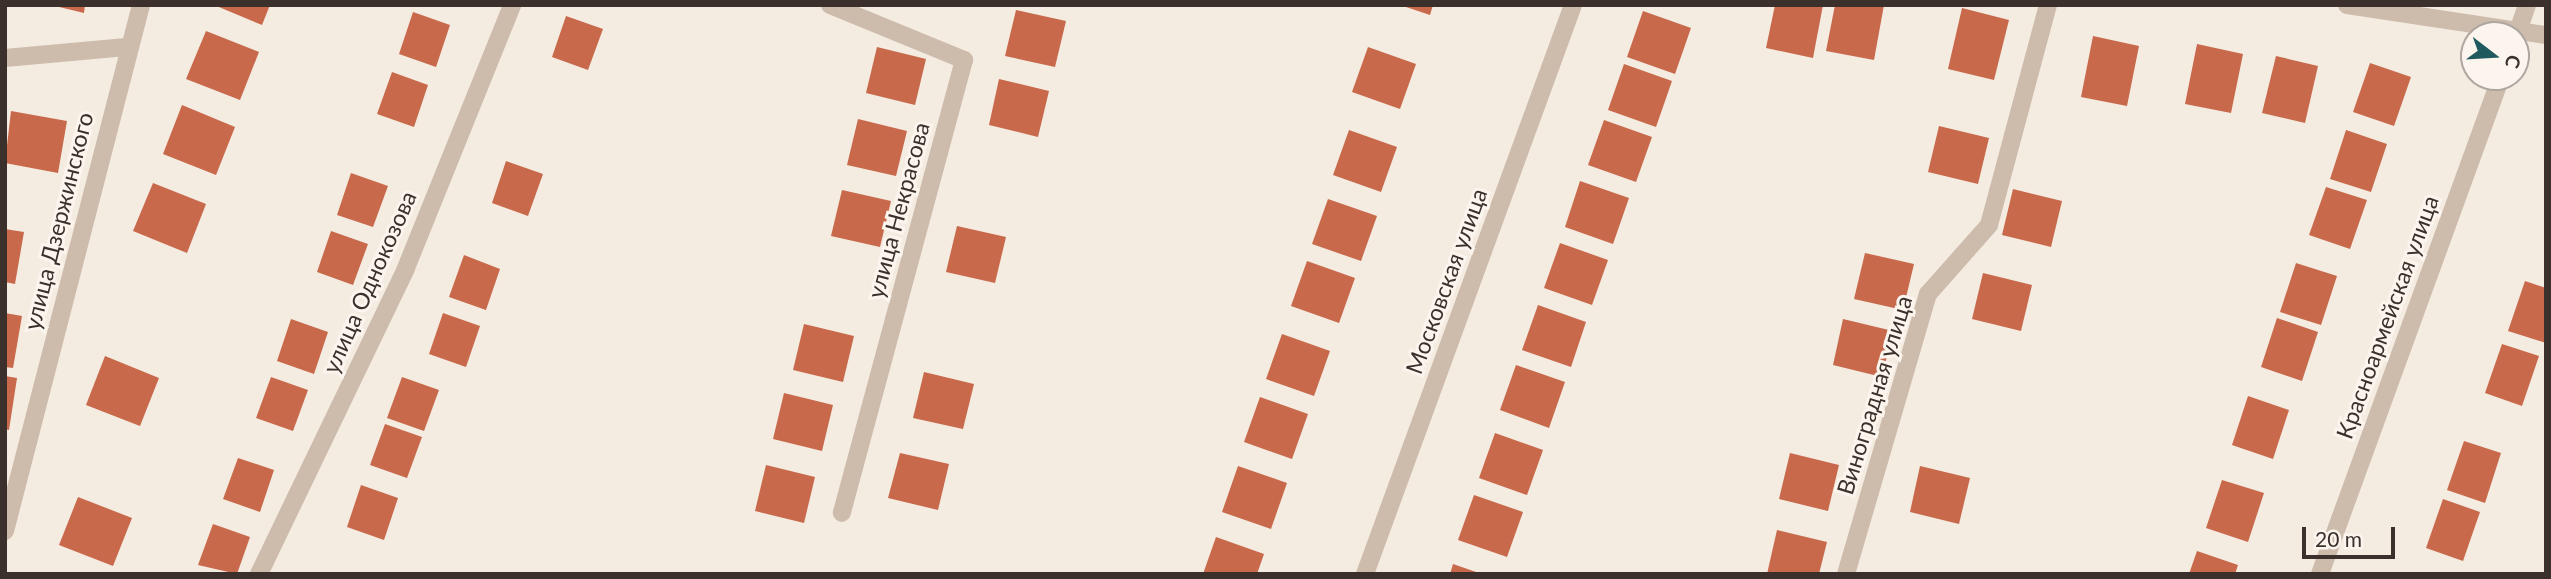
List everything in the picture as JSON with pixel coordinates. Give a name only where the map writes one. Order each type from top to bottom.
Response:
[{"type":"street","name":"улица Дзержинского","points":[[5,531],[127,47],[141,5]]},
{"type":"street","name":"улица Однокозова","points":[[259,574],[406,268],[512,5]]},
{"type":"street","name":"улица Некрасова","points":[[830,5],[964,60],[842,513]]},
{"type":"street","name":"Московская улица","points":[[1365,574],[1573,5]]},
{"type":"street","name":"Виноградная улица","points":[[1846,574],[1928,294],[1989,225],[2048,5]]},
{"type":"street","points":[[2347,5],[2460,24]]},
{"type":"street","points":[[5,58],[127,47]]},
{"type":"street","name":"Красноармейская улица","points":[[2319,574],[2496,91]]},
{"type":"building","points":[[51,5],[85,5],[84,13]]},
{"type":"building","points":[[214,5],[270,5],[262,25]]},
{"type":"building","points":[[1400,5],[1433,5],[1430,15]]},
{"type":"building","points":[[1775,5],[1823,5],[1813,58],[1766,48]]},
{"type":"building","points":[[1835,5],[1884,5],[1874,60],[1826,51]]},
{"type":"building","points":[[1962,8],[2009,20],[1994,80],[1948,69]]},
{"type":"building","points":[[1016,10],[1066,21],[1055,67],[1005,56]]},
{"type":"building","points":[[1643,11],[1691,28],[1675,74],[1627,57]]},
{"type":"building","points":[[413,12],[450,25],[436,67],[399,54]]},
{"type":"building","points":[[566,16],[603,29],[588,70],[552,57]]},
{"type":"building","points":[[206,31],[259,52],[240,100],[186,79]]},
{"type":"building","points":[[2093,36],[2139,46],[2127,106],[2081,97]]},
{"type":"building","points":[[2197,44],[2243,54],[2231,113],[2185,104]]},
{"type":"building","points":[[877,47],[926,59],[915,105],[866,93]]},
{"type":"building","points":[[1368,47],[1416,64],[1400,109],[1352,92]]},
{"type":"building","points":[[2276,56],[2318,66],[2305,123],[2262,113]]},
{"type":"building","points":[[2370,63],[2411,77],[2394,126],[2353,112]]},
{"type":"building","points":[[1624,64],[1672,81],[1656,127],[1608,110]]},
{"type":"building","points":[[392,72],[428,85],[414,127],[377,114]]},
{"type":"building","points":[[999,79],[1049,91],[1038,137],[989,125]]},
{"type":"building","points":[[182,105],[235,127],[216,175],[163,154]]},
{"type":"building","points":[[11,111],[67,121],[58,173],[5,163]]},
{"type":"building","points":[[858,119],[907,131],[896,176],[847,165]]},
{"type":"building","points":[[1604,120],[1652,137],[1636,182],[1588,165]]},
{"type":"building","points":[[1939,126],[1989,138],[1978,184],[1928,172]]},
{"type":"building","points":[[1349,130],[1397,147],[1381,192],[1333,175]]},
{"type":"building","points":[[2346,130],[2387,144],[2371,192],[2330,179]]},
{"type":"building","points":[[506,161],[543,174],[528,216],[492,203]]},
{"type":"building","points":[[351,173],[388,186],[373,227],[337,215]]},
{"type":"building","points":[[1580,181],[1629,198],[1613,244],[1565,227]]},
{"type":"building","points":[[153,183],[206,204],[187,253],[133,231]]},
{"type":"building","points":[[2326,187],[2367,200],[2350,249],[2309,235]]},
{"type":"building","points":[[2013,189],[2062,201],[2051,247],[2002,235]]},
{"type":"building","points":[[842,190],[891,201],[880,247],[831,236]]},
{"type":"building","points":[[1328,199],[1377,216],[1361,261],[1312,244]]},
{"type":"building","points":[[957,226],[1006,237],[995,283],[946,272]]},
{"type":"building","points":[[5,229],[24,232],[15,284],[5,282]]},
{"type":"building","points":[[331,231],[368,244],[353,285],[317,272]]},
{"type":"building","points":[[1560,243],[1608,260],[1592,305],[1544,288]]},
{"type":"building","points":[[1865,253],[1914,264],[1903,310],[1854,299]]},
{"type":"building","points":[[464,255],[500,269],[486,310],[449,297]]},
{"type":"building","points":[[1307,261],[1355,278],[1339,323],[1291,306]]},
{"type":"building","points":[[2296,263],[2337,276],[2321,325],[2280,312]]},
{"type":"building","points":[[1983,273],[2032,285],[2021,331],[1972,319]]},
{"type":"building","points":[[2525,281],[2546,288],[2546,343],[2508,331]]},
{"type":"building","points":[[1538,305],[1586,322],[1571,367],[1522,350]]},
{"type":"building","points":[[5,313],[22,316],[13,368],[5,367]]},
{"type":"building","points":[[443,313],[480,326],[466,367],[429,354]]},
{"type":"building","points":[[2277,318],[2318,332],[2302,381],[2261,367]]},
{"type":"building","points":[[291,319],[328,332],[314,374],[277,361]]},
{"type":"building","points":[[1843,319],[1893,331],[1882,377],[1833,365]]},
{"type":"building","points":[[804,324],[854,336],[843,382],[793,370]]},
{"type":"building","points":[[1282,334],[1330,351],[1314,396],[1266,379]]},
{"type":"building","points":[[2502,344],[2539,356],[2522,406],[2485,393]]},
{"type":"building","points":[[105,356],[159,378],[140,426],[86,405]]},
{"type":"building","points":[[1516,365],[1565,382],[1549,428],[1500,410]]},
{"type":"building","points":[[924,372],[974,384],[963,429],[913,418]]},
{"type":"building","points":[[5,376],[17,378],[9,430],[5,429]]},
{"type":"building","points":[[271,377],[308,390],[293,431],[256,418]]},
{"type":"building","points":[[402,377],[439,390],[424,431],[387,418]]},
{"type":"building","points":[[784,393],[833,405],[822,451],[773,439]]},
{"type":"building","points":[[2248,396],[2289,410],[2273,459],[2232,445]]},
{"type":"building","points":[[1260,397],[1308,414],[1292,459],[1244,442]]},
{"type":"building","points":[[385,424],[422,437],[407,478],[370,465]]},
{"type":"building","points":[[1495,433],[1543,450],[1527,495],[1479,478]]},
{"type":"building","points":[[2464,441],[2501,453],[2485,503],[2447,490]]},
{"type":"building","points":[[900,453],[949,464],[938,510],[888,498]]},
{"type":"building","points":[[1790,453],[1839,465],[1828,511],[1779,499]]},
{"type":"building","points":[[238,458],[274,470],[260,512],[223,499]]},
{"type":"building","points":[[766,465],[815,477],[804,523],[755,511]]},
{"type":"building","points":[[1238,466],[1287,483],[1271,529],[1222,512]]},
{"type":"building","points":[[1920,466],[1970,478],[1959,524],[1910,512]]},
{"type":"building","points":[[2222,480],[2264,493],[2248,542],[2206,528]]},
{"type":"building","points":[[361,485],[398,498],[384,540],[347,527]]},
{"type":"building","points":[[1474,495],[1523,512],[1507,557],[1458,540]]},
{"type":"building","points":[[78,497],[132,518],[113,566],[59,545]]},
{"type":"building","points":[[2443,499],[2480,512],[2463,561],[2426,548]]},
{"type":"building","points":[[213,524],[250,537],[237,574],[198,565]]},
{"type":"building","points":[[1777,530],[1827,542],[1819,574],[1767,574]]},
{"type":"building","points":[[1216,537],[1264,554],[1257,574],[1203,574]]},
{"type":"building","points":[[2197,551],[2238,565],[2235,574],[2189,574]]},
{"type":"building","points":[[1453,564],[1479,573],[1479,574],[1450,574]]}]
